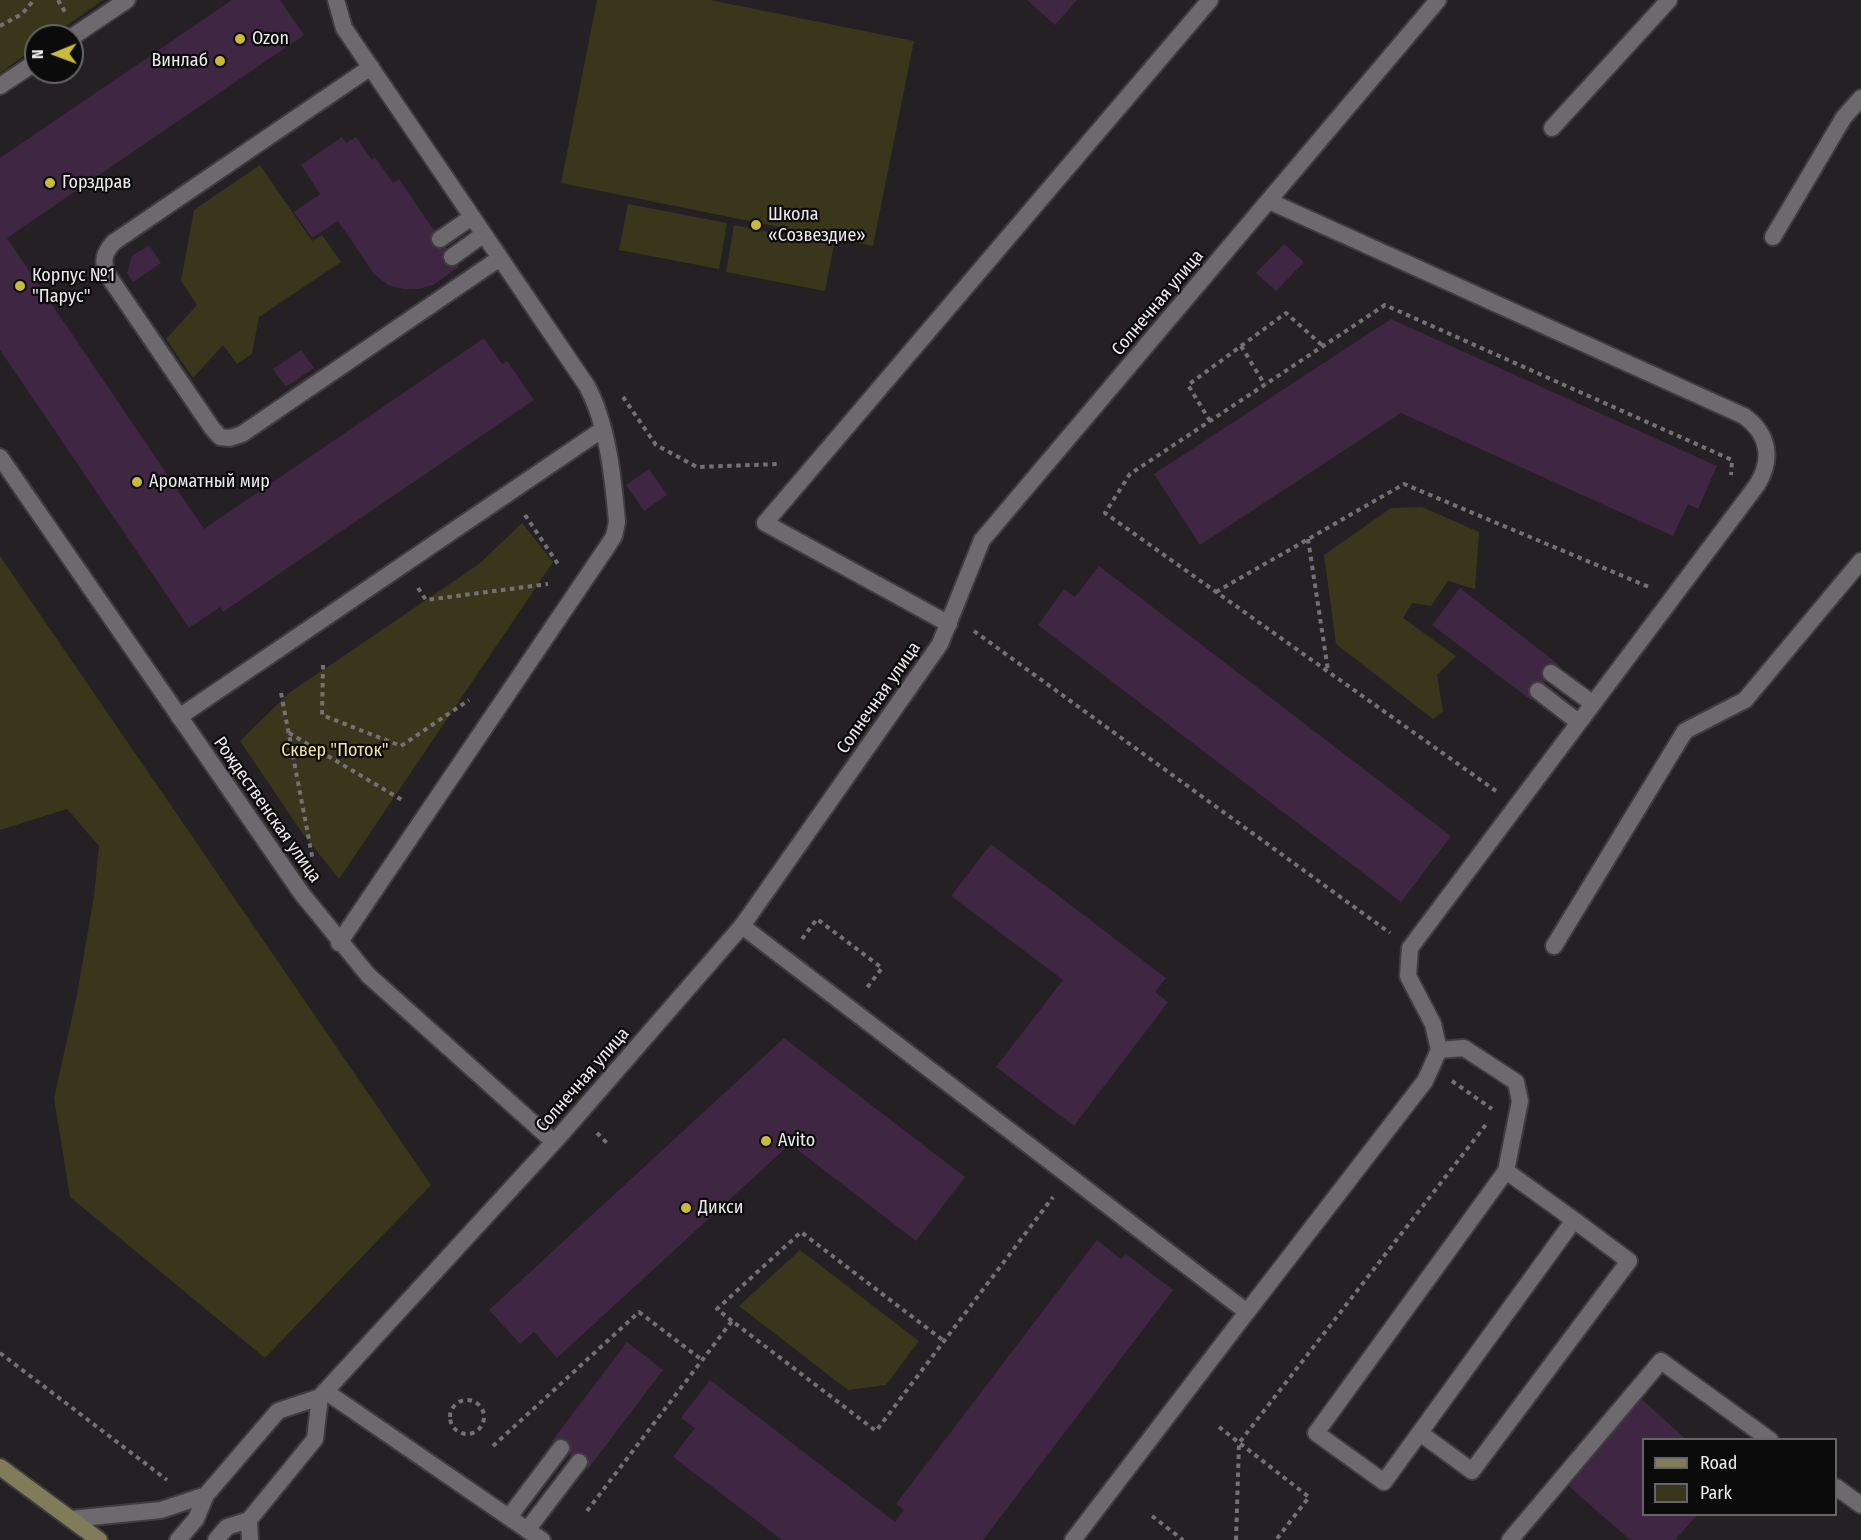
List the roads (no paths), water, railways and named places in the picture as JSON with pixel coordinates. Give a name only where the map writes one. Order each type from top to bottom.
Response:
[{"type":"main road","points":[[0,1467],[99,1540]]},
{"type":"street","points":[[84,29],[127,0]]},
{"type":"street","points":[[336,0],[344,28],[587,386],[598,407],[603,429],[617,522],[614,536],[339,943]]},
{"type":"street","points":[[950,620],[765,523],[1210,0]]},
{"type":"street","name":"Солнечная улица","points":[[322,1394],[554,1142],[742,926],[940,644],[982,540],[1438,0]]},
{"type":"street","points":[[1552,128],[1669,0]]},
{"type":"street","points":[[371,67],[114,242],[105,251],[103,263],[107,274],[212,428],[220,437],[230,438],[242,434],[500,258]]},
{"type":"street","points":[[0,86],[24,70]]},
{"type":"street","points":[[1773,237],[1844,117],[1861,98]]},
{"type":"street","points":[[1073,1540],[1425,1081],[1439,1050],[1432,1024],[1408,976],[1410,948],[1760,482],[1766,468],[1765,438],[1757,425],[1744,416],[1269,201]]},
{"type":"street","points":[[440,239],[472,217]]},
{"type":"street","points":[[452,256],[484,234]]},
{"type":"street","points":[[179,717],[603,429]]},
{"type":"street","name":"Рождественская улица","points":[[0,457],[302,894],[339,943],[368,975],[554,1142]]},
{"type":"street","points":[[1554,946],[1685,731],[1745,700],[1861,561]]},
{"type":"street","points":[[1551,673],[1592,703]]},
{"type":"street","points":[[1538,691],[1578,722]]},
{"type":"street","points":[[742,926],[1247,1312]]},
{"type":"street","points":[[1439,1050],[1464,1048],[1516,1082],[1520,1101],[1506,1171],[1316,1433],[1384,1482],[1574,1220]]},
{"type":"street","points":[[1420,1433],[1472,1471],[1629,1261],[1506,1171]]},
{"type":"street","points":[[1510,1540],[1661,1361],[1767,1438]]},
{"type":"street","points":[[178,1540],[196,1519],[206,1495],[278,1411],[322,1394]]},
{"type":"street","points":[[322,1394],[542,1540]]},
{"type":"street","points":[[216,1540],[227,1527],[249,1520],[315,1439],[322,1394]]},
{"type":"street","points":[[509,1517],[561,1448]]},
{"type":"street","points":[[527,1530],[579,1462]]},
{"type":"street","points":[[1837,1487],[1861,1505]]},
{"type":"street","points":[[71,1519],[161,1510],[206,1495]]},
{"type":"street","points":[[249,1520],[250,1540]]},
{"type":"place","name":"Ozon","points":[[240,39]]},
{"type":"place","name":"Винлаб","points":[[220,61]]},
{"type":"place","name":"Горздрав","points":[[50,183]]},
{"type":"place","name":"Школа «Созвездие»","points":[[756,225]]},
{"type":"place","name":"Корпус №1 \"Парус\"","points":[[20,286]]},
{"type":"place","name":"Ароматный мир","points":[[137,482]]},
{"type":"place","name":"Avito","points":[[766,1141]]},
{"type":"place","name":"Дикси","points":[[686,1208]]},
{"type":"park label","name":"Сквер \"Поток\"","points":[[335,751]]}]
